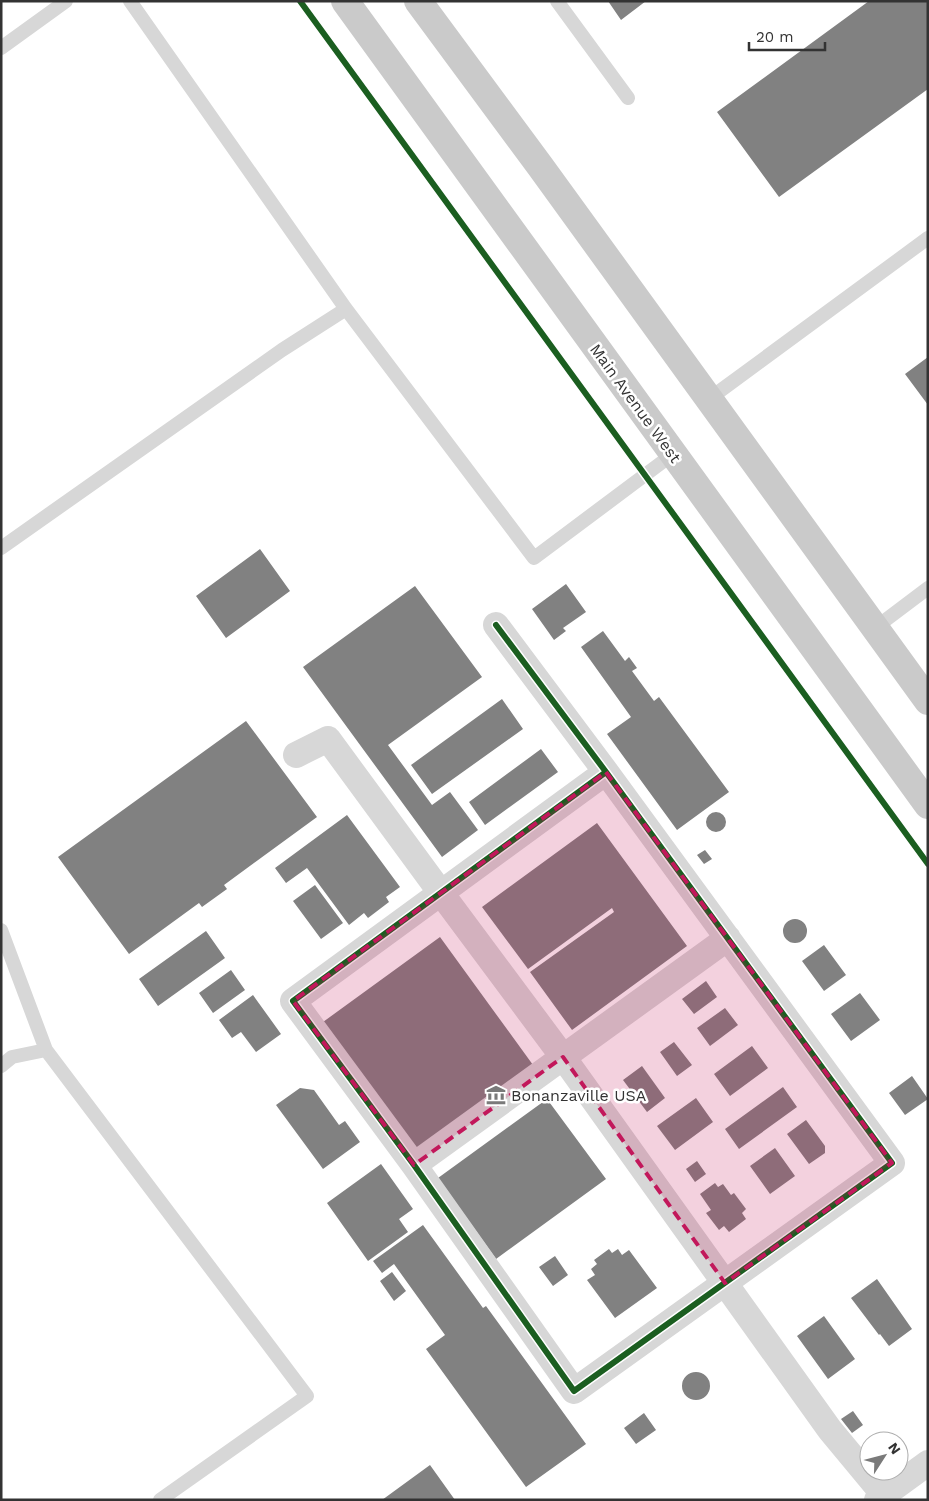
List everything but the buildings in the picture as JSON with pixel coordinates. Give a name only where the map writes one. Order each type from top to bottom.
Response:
[{"type":"main road","name":"Main Avenue West","points":[[345,1],[928,805]]},
{"type":"main road","points":[[418,1],[709,398],[928,702]]},
{"type":"street","points":[[496,625],[606,772],[892,1163],[574,1391],[414,1164],[293,1001],[606,772]]},
{"type":"street","points":[[296,755],[328,739],[563,1057],[830,1430],[881,1497],[928,1463]]},
{"type":"street","points":[[414,1164],[728,938]]},
{"type":"lane","points":[[1,48],[66,1]]},
{"type":"lane","points":[[130,1],[346,309],[534,558],[673,454]]},
{"type":"lane","points":[[557,1],[628,98]]},
{"type":"lane","points":[[709,398],[928,238]]},
{"type":"lane","points":[[1,548],[274,356],[346,309]]},
{"type":"lane","points":[[875,628],[928,588]]},
{"type":"lane","points":[[1,930],[46,1050],[306,1396],[160,1500]]},
{"type":"lane","points":[[1,1066],[12,1057],[46,1050]]},
{"type":"highlighted area","points":[[606,772],[892,1163],[725,1283],[563,1057],[414,1165],[293,1001]]},
{"type":"cycle path","points":[[300,1],[928,864]]},
{"type":"cycle path","points":[[496,625],[606,772],[892,1163],[574,1391],[414,1165],[293,1001],[606,772]]},
{"type":"place","name":"Bonanzaville USA","points":[[496,1095]]}]
